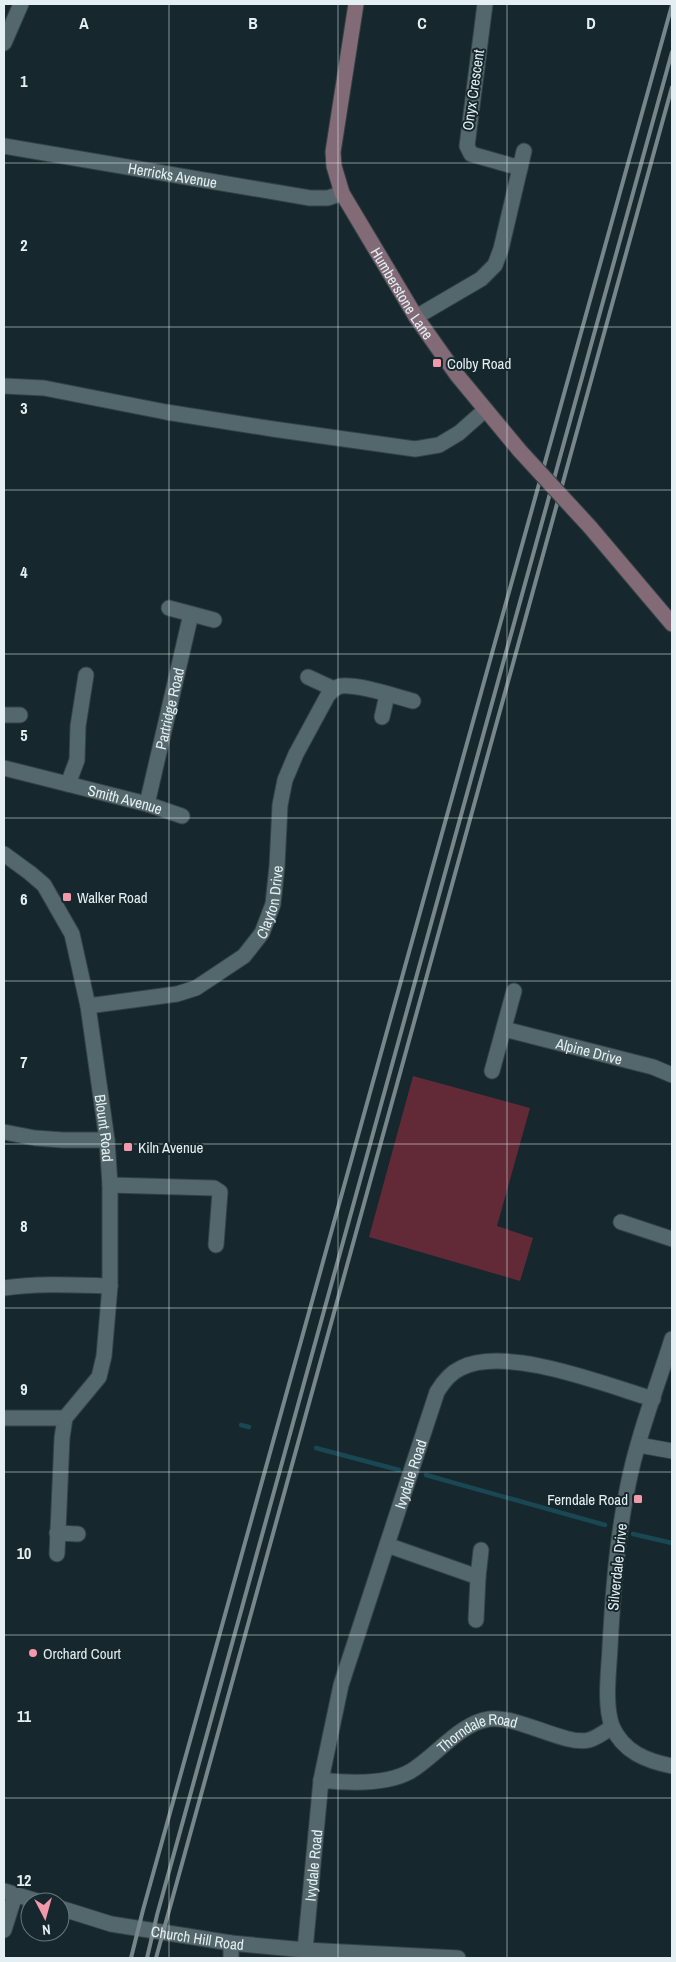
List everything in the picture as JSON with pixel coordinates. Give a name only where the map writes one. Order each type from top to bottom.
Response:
[{"type":"street","points":[[4,43],[21,4]]},
{"type":"street","name":"Humberstone Lane","points":[[356,4],[332,152],[342,193],[416,317],[457,375],[520,451],[590,527],[672,624]]},
{"type":"street","name":"Onyx Crescent","points":[[485,4],[467,146],[471,154],[520,168]]},
{"type":"street","name":"Herricks Avenue","points":[[4,146],[310,198],[328,198],[342,193]]},
{"type":"street","points":[[416,317],[481,279],[495,265],[501,249],[524,151]]},
{"type":"street","points":[[4,386],[44,388],[176,414],[415,449],[439,445],[459,433],[485,410]]},
{"type":"street","points":[[168,608],[214,620]]},
{"type":"street","name":"Partridge Road","points":[[147,804],[191,614]]},
{"type":"street","name":"Smith Avenue","points":[[68,784],[77,760],[78,726],[86,675]]},
{"type":"street","points":[[308,677],[334,689],[340,686],[354,687],[413,701]]},
{"type":"street","name":"Clayton Drive","points":[[88,1006],[177,994],[196,988],[214,978],[244,956],[262,933],[273,904],[280,805],[285,780],[296,754],[334,689]]},
{"type":"street","points":[[382,717],[387,695]]},
{"type":"street","points":[[4,715],[20,715]]},
{"type":"street","name":"Smith Avenue","points":[[4,768],[147,804],[182,816]]},
{"type":"street","name":"Blount Road","points":[[4,854],[44,885],[72,934],[88,1006],[107,1140],[110,1185],[110,1286],[104,1356],[99,1377],[65,1418]]},
{"type":"street","points":[[492,1071],[514,991]]},
{"type":"street","name":"Alpine Drive","points":[[504,1029],[653,1067],[672,1075]]},
{"type":"street","points":[[4,1132],[35,1138],[107,1140]]},
{"type":"street","points":[[110,1185],[214,1188],[220,1192],[221,1201],[216,1245]]},
{"type":"street","points":[[621,1222],[672,1239]]},
{"type":"street","points":[[4,1288],[57,1284],[110,1286]]},
{"type":"street","name":"Silverdale Drive","points":[[672,1339],[628,1483],[618,1542],[608,1680],[612,1727],[627,1748],[642,1758],[672,1766]]},
{"type":"street","name":"Ivydale Road","points":[[306,1950],[321,1780],[341,1685],[437,1392],[446,1378],[460,1368],[476,1362],[514,1362],[562,1372],[653,1399]]},
{"type":"street","points":[[4,1418],[65,1418],[62,1438],[56,1554]]},
{"type":"street","points":[[639,1445],[672,1451]]},
{"type":"street","points":[[58,1533],[78,1534]]},
{"type":"street","points":[[387,1544],[478,1577]]},
{"type":"street","points":[[476,1620],[481,1550]]},
{"type":"street","name":"Thorndale Road","points":[[321,1780],[349,1783],[389,1779],[409,1773],[446,1742],[477,1723],[489,1719],[515,1722],[553,1734],[581,1740],[589,1740],[612,1727]]},
{"type":"street","points":[[4,1930],[9,1893]]},
{"type":"street","name":"Church Hill Road","points":[[70,1911],[111,1924],[231,1951],[306,1950],[458,1958]]},
{"type":"shaded area","points":[[413,1076],[530,1108],[497,1226],[533,1238],[520,1281],[369,1237]]},
{"type":"waterway","points":[[241,1425],[249,1427]]},
{"type":"waterway","points":[[316,1448],[399,1470]]},
{"type":"waterway","points":[[426,1475],[605,1525]]},
{"type":"waterway","points":[[633,1534],[672,1543]]},
{"type":"railway","points":[[131,1958],[672,5]]},
{"type":"railway","points":[[147,1958],[157,1915],[672,52]]},
{"type":"railway","points":[[156,1958],[672,87]]},
{"type":"place","name":"Colby Road","points":[[437,363]]},
{"type":"place","name":"Walker Road","points":[[67,897]]},
{"type":"place","name":"Kiln Avenue","points":[[128,1147]]},
{"type":"place","name":"Ferndale Road","points":[[638,1499]]},
{"type":"place","name":"Orchard Court","points":[[33,1653]]}]
